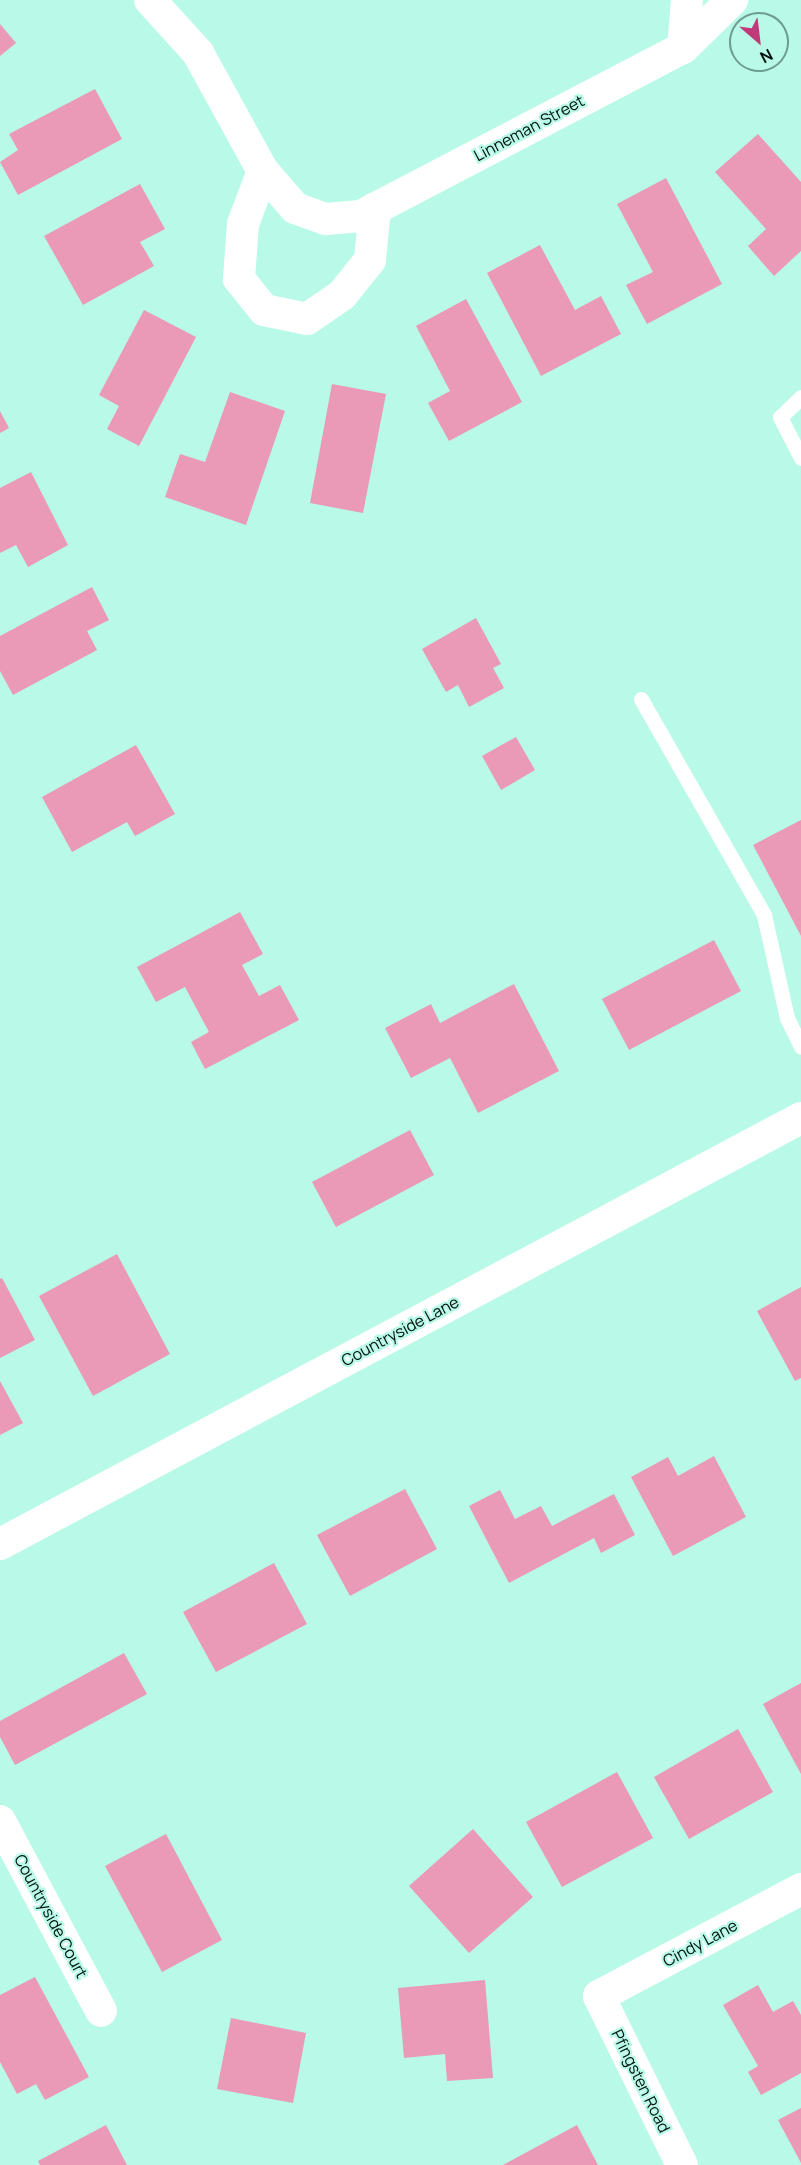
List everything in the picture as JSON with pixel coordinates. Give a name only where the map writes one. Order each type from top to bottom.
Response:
[{"type":"street","name":"Linneman Street","points":[[150,0],[198,53],[263,171],[294,207],[326,219],[361,216],[683,48],[732,0]]},
{"type":"street","points":[[683,48],[687,0]]},
{"type":"street","points":[[263,171],[243,224],[239,279],[264,310],[307,319],[342,295],[370,260],[375,208]]},
{"type":"street","name":"Countryside Lane","points":[[0,1544],[801,1118]]},
{"type":"street","name":"Countryside Court","points":[[0,1821],[101,2011]]},
{"type":"street","name":"Cindy Lane","points":[[599,1996],[801,1889]]},
{"type":"street","name":"Pfingsten Road","points":[[599,1996],[682,2165]]},
{"type":"lane","points":[[801,398],[780,417],[801,458]]},
{"type":"lane","points":[[641,699],[764,915],[788,1018],[801,1047]]},
{"type":"building","points":[[0,24],[16,43],[0,56]]},
{"type":"building","points":[[95,89],[122,139],[18,195],[0,162],[18,150],[9,134]]},
{"type":"building","points":[[758,134],[801,182],[801,251],[774,276],[748,246],[766,229],[715,172]]},
{"type":"building","points":[[666,178],[722,284],[647,324],[626,285],[653,272],[617,204]]},
{"type":"building","points":[[140,184],[165,229],[140,242],[154,266],[83,305],[44,236]]},
{"type":"building","points":[[540,245],[575,310],[601,296],[621,334],[541,376],[487,273]]},
{"type":"building","points":[[466,299],[522,402],[449,441],[428,403],[450,391],[416,326]]},
{"type":"building","points":[[144,310],[196,337],[139,446],[107,429],[119,406],[99,395]]},
{"type":"building","points":[[332,384],[386,394],[363,513],[310,503]]},
{"type":"building","points":[[230,392],[285,411],[246,525],[165,497],[180,454],[205,462]]},
{"type":"building","points":[[0,411],[9,428],[0,433]]},
{"type":"building","points":[[31,472],[68,545],[28,567],[16,545],[0,553],[0,488]]},
{"type":"building","points":[[92,587],[109,620],[87,631],[97,650],[13,695],[0,671],[0,636]]},
{"type":"building","points":[[476,618],[501,664],[493,668],[504,688],[469,707],[458,685],[446,692],[422,649]]},
{"type":"building","points":[[516,737],[535,770],[501,790],[482,756]]},
{"type":"building","points":[[136,745],[175,814],[135,836],[127,822],[72,852],[42,797]]},
{"type":"building","points":[[801,820],[801,936],[753,845]]},
{"type":"building","points":[[240,912],[263,954],[242,965],[259,996],[280,985],[299,1020],[205,1069],[191,1042],[209,1032],[185,987],[156,1002],[137,967]]},
{"type":"building","points":[[714,940],[741,991],[629,1050],[602,999]]},
{"type":"building","points":[[514,984],[559,1071],[478,1113],[450,1058],[411,1078],[385,1028],[431,1004],[440,1023]]},
{"type":"building","points":[[410,1130],[434,1175],[336,1227],[312,1182]]},
{"type":"building","points":[[117,1254],[170,1354],[93,1396],[39,1296]]},
{"type":"building","points":[[2,1278],[35,1340],[0,1358],[0,1279]]},
{"type":"building","points":[[801,1287],[801,1378],[795,1381],[757,1311]]},
{"type":"building","points":[[0,1381],[23,1423],[0,1435]]},
{"type":"building","points":[[714,1456],[746,1517],[673,1556],[631,1477],[668,1457],[678,1476]]},
{"type":"building","points":[[405,1489],[437,1549],[350,1596],[317,1535]]},
{"type":"building","points":[[500,1490],[515,1519],[541,1506],[552,1526],[614,1494],[635,1535],[601,1553],[594,1538],[509,1583],[469,1506]]},
{"type":"building","points":[[274,1563],[307,1624],[216,1672],[183,1612]]},
{"type":"building","points":[[124,1653],[147,1694],[15,1765],[0,1737],[0,1721]]},
{"type":"building","points":[[801,1683],[801,1774],[763,1704]]},
{"type":"building","points":[[738,1729],[773,1792],[689,1839],[654,1777]]},
{"type":"building","points":[[617,1772],[653,1838],[562,1887],[526,1822]]},
{"type":"building","points":[[473,1829],[533,1897],[469,1953],[409,1886]]},
{"type":"building","points":[[166,1834],[222,1940],[162,1972],[105,1866]]},
{"type":"building","points":[[35,1977],[89,2077],[45,2100],[36,2084],[17,2094],[0,2062],[0,1995]]},
{"type":"building","points":[[485,1980],[493,2078],[447,2081],[445,2054],[404,2058],[398,1988]]},
{"type":"building","points":[[758,1985],[773,2012],[793,2001],[801,2015],[801,2073],[761,2095],[748,2072],[758,2066],[723,2005]]},
{"type":"building","points":[[231,2018],[306,2033],[293,2103],[217,2089]]},
{"type":"building","points":[[801,2108],[801,2163],[778,2120]]},
{"type":"building","points":[[106,2125],[127,2165],[40,2165],[38,2161]]},
{"type":"building","points":[[577,2125],[598,2165],[503,2165]]}]
